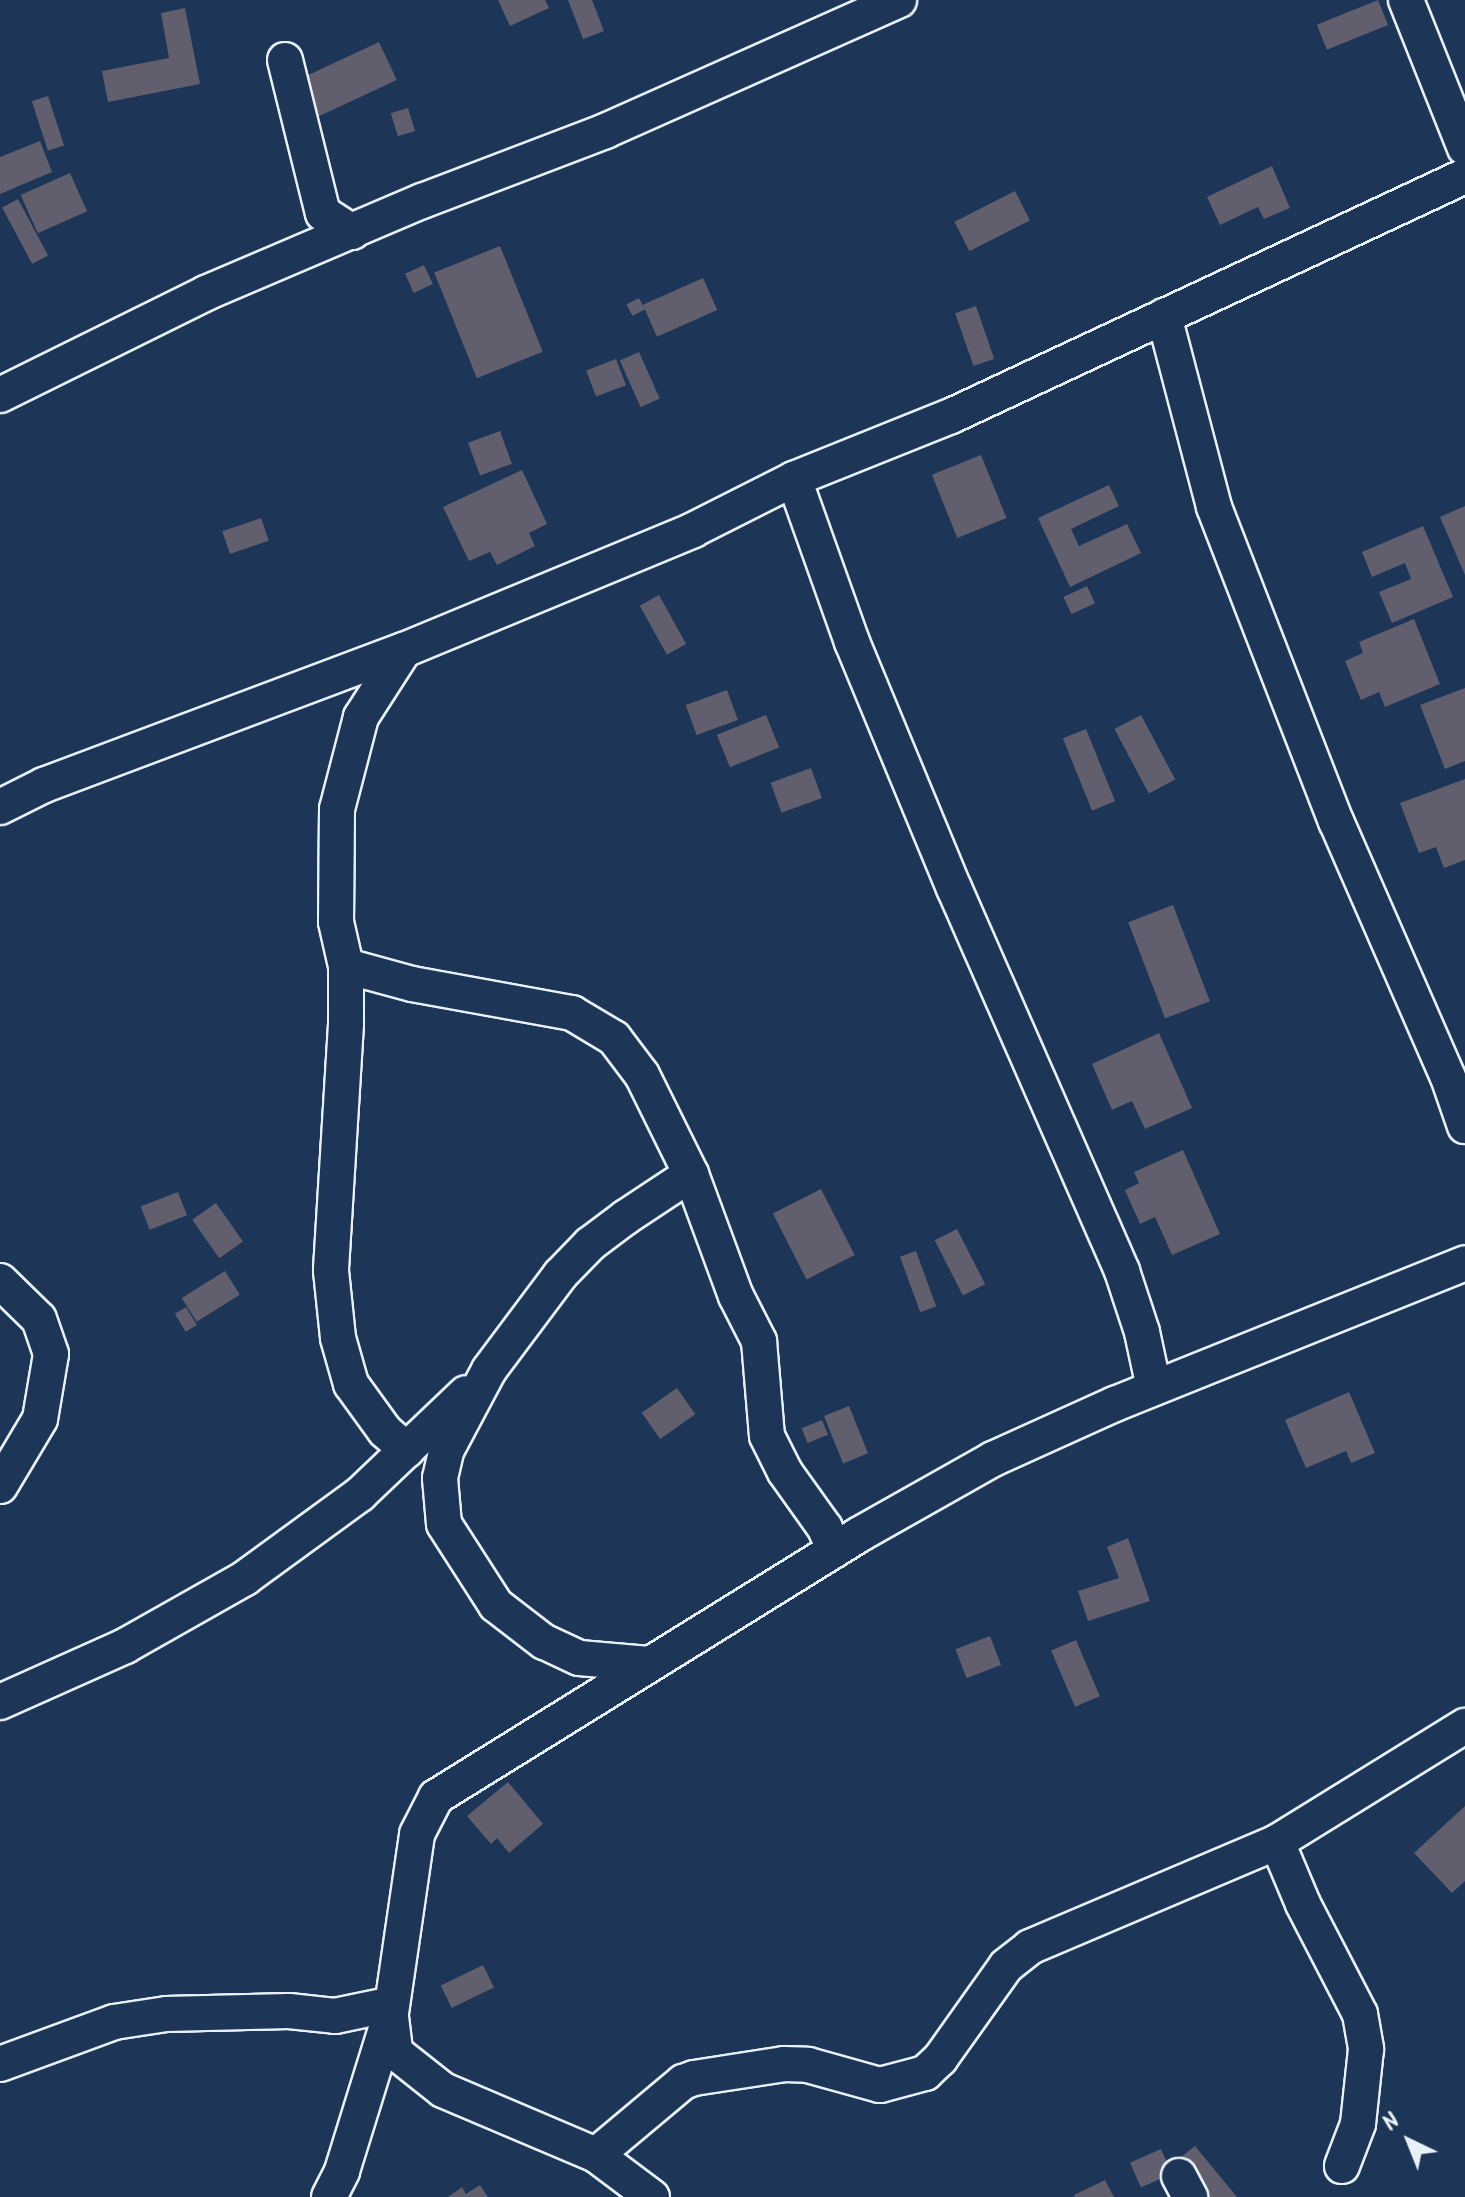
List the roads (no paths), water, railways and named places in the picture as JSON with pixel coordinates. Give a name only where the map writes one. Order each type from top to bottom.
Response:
[{"type":"street","points":[[0,395],[206,293],[422,201],[605,131],[899,0]]},
{"type":"street","points":[[1406,0],[1465,148]]},
{"type":"street","points":[[285,60],[323,213],[352,232]]},
{"type":"street","points":[[0,807],[44,785],[404,650],[693,530],[794,479],[951,416],[1465,176]]},
{"type":"street","points":[[1164,316],[1214,507],[1336,821],[1448,1077],[1465,1126]]},
{"type":"street","points":[[794,479],[858,656],[954,888],[1122,1271],[1142,1332],[1154,1388]]},
{"type":"street","points":[[404,650],[361,717],[337,809],[336,922],[346,966],[346,1024],[331,1271],[338,1338],[351,1384],[364,1406],[407,1450]]},
{"type":"street","points":[[346,966],[412,984],[572,1013],[614,1038],[642,1075],[691,1174],[736,1296],[759,1341],[767,1436],[785,1472],[825,1528],[834,1550]]},
{"type":"street","points":[[649,1664],[579,1658],[544,1642],[496,1605],[444,1524],[439,1496],[446,1451],[489,1370],[560,1275],[590,1244],[691,1174]]},
{"type":"street","points":[[329,2197],[342,2171],[391,2008],[417,1834],[436,1797],[834,1550],[993,1459],[1154,1388],[1465,1263]]},
{"type":"street","points":[[0,1281],[39,1319],[51,1354],[40,1419],[0,1486]]},
{"type":"street","points":[[0,1702],[125,1646],[245,1578],[360,1494],[489,1370]]},
{"type":"street","points":[[596,2155],[683,2082],[694,2078],[784,2064],[808,2065],[880,2085],[925,2073],[940,2059],[1006,1966],[1030,1947],[1277,1842],[1356,1797],[1465,1726]]},
{"type":"street","points":[[1277,1842],[1303,1904],[1360,2014],[1366,2049],[1358,2124],[1342,2166]]},
{"type":"street","points":[[0,2064],[68,2036],[114,2022],[166,2014],[289,2011],[335,2016],[391,2008]]},
{"type":"street","points":[[391,2008],[395,2052],[443,2090],[596,2155],[652,2197]]}]
